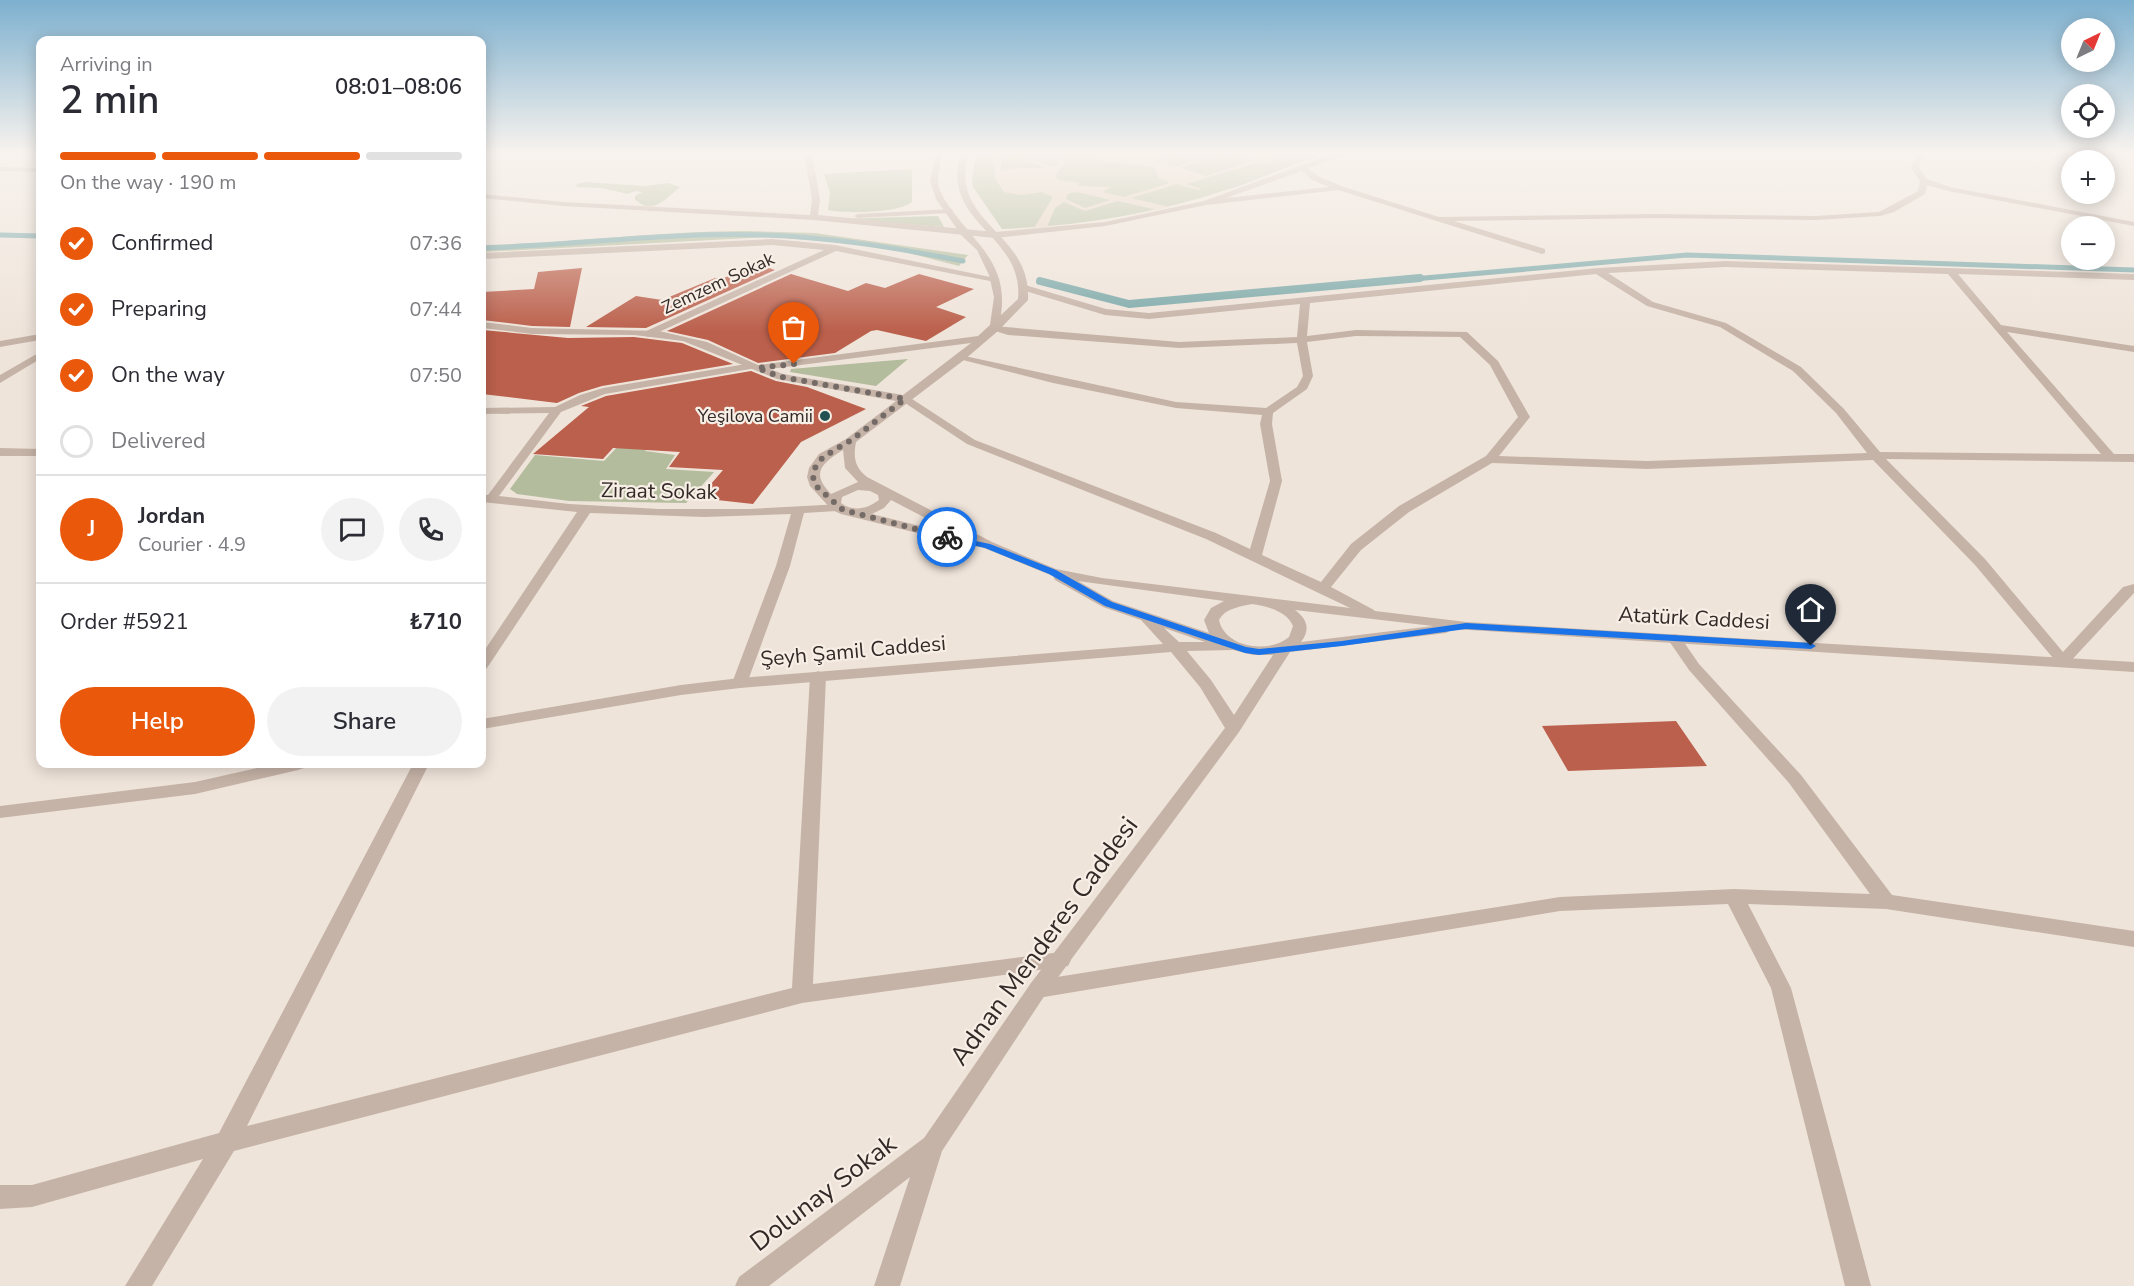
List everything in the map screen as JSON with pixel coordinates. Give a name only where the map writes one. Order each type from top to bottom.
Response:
[{"type":"street","points":[[707,212],[814,218],[965,234],[995,235],[1097,226],[1163,212]]},
{"type":"street","points":[[814,218],[815,212]]},
{"type":"street","points":[[814,218],[930,212]]},
{"type":"street","points":[[951,212],[965,234],[981,249],[995,277],[999,297],[994,328]]},
{"type":"street","points":[[978,212],[1014,260],[1025,288],[1023,300],[960,358],[850,441],[823,457],[815,468],[813,477],[816,486],[843,510],[907,528],[987,545]]},
{"type":"street","points":[[1416,212],[1542,252]]},
{"type":"street","points":[[1439,219],[1655,216],[1815,218],[1884,212]]},
{"type":"street","points":[[2070,212],[2134,224]]},
{"type":"street","points":[[486,256],[753,241],[801,243],[995,277]]},
{"type":"street","name":"Zemzem Sokak","points":[[648,334],[835,248]]},
{"type":"street","points":[[1025,288],[1105,312],[1149,316],[1598,271],[1725,264],[2134,277]]},
{"type":"street","points":[[1598,271],[1650,304],[1723,325],[1797,369],[1840,411],[1877,456],[1980,562],[2063,661],[2128,590],[2134,588]]},
{"type":"street","points":[[1950,271],[2111,458]]},
{"type":"street","points":[[960,358],[1176,405],[1268,412],[1302,389],[1308,376],[1302,340],[1305,302]]},
{"type":"street","points":[[486,326],[518,332],[648,334],[701,343],[781,377],[905,399],[971,442],[1088,486],[1255,556],[1369,613]]},
{"type":"street","points":[[1998,327],[2134,349]]},
{"type":"street","points":[[994,328],[1008,332],[1179,345],[1302,340],[1356,333],[1463,334],[1494,363],[1524,417],[1490,459],[1404,509],[1356,547],[1323,588]]},
{"type":"street","points":[[0,344],[36,338]]},
{"type":"street","points":[[486,411],[557,410],[603,391],[755,367],[832,360],[983,338]]},
{"type":"street","points":[[0,380],[36,358]]},
{"type":"street","points":[[486,499],[557,410]]},
{"type":"street","points":[[1255,556],[1276,481],[1266,424],[1268,412]]},
{"type":"street","points":[[850,441],[847,455],[849,465],[863,480],[987,545],[1052,572],[1108,604],[1232,646],[1259,652],[1342,644],[1466,626]]},
{"type":"street","points":[[0,452],[36,453]]},
{"type":"street","points":[[1490,459],[1647,465],[1877,456],[2134,458]]},
{"type":"street","points":[[843,510],[834,499],[841,491],[865,486],[880,489]]},
{"type":"street","name":"Ziraat Sokak","points":[[486,499],[586,509],[868,511],[881,505],[886,497],[880,489]]},
{"type":"street","points":[[486,659],[586,509]]},
{"type":"street","points":[[740,683],[783,566],[798,511]]},
{"type":"street","points":[[1052,572],[1140,588],[1466,626]]},
{"type":"street","points":[[1232,646],[1214,632],[1211,624],[1212,616],[1227,604],[1252,600],[1278,605],[1296,618],[1300,626],[1299,634],[1285,648]]},
{"type":"street","points":[[1142,616],[1177,647],[1217,698],[1233,728]]},
{"type":"street","name":"Atatürk Caddesi","points":[[1466,626],[2134,667]]},
{"type":"street","points":[[1674,638],[1694,667],[1795,779],[1886,902]]},
{"type":"street","name":"Şeyh Şamil Caddesi","points":[[486,723],[660,693],[740,683],[1177,647],[1232,646]]},
{"type":"street","name":"Adnan Menderes Caddesi","points":[[887,1286],[932,1146],[1038,989],[1233,728],[1285,648]]},
{"type":"street","points":[[802,994],[818,676]]},
{"type":"street","points":[[0,812],[195,788],[281,768]]},
{"type":"street","points":[[138,1286],[226,1142],[419,768]]},
{"type":"street","points":[[1734,897],[1781,988],[1858,1286]]},
{"type":"street","points":[[1038,989],[1560,904],[1734,897],[1886,902],[2134,939]]},
{"type":"street","points":[[0,1197],[32,1196],[226,1142],[802,994],[1061,960]]},
{"type":"street","name":"Dolunay Sokak","points":[[748,1286],[932,1146]]},
{"type":"green space","points":[[990,212],[1143,212],[1087,222],[1002,229]]},
{"type":"green space","points":[[938,216],[944,227],[836,219]]},
{"type":"green space","points":[[711,232],[815,233],[968,255],[959,266],[893,249],[771,237],[486,252],[486,245]]},
{"type":"green space","points":[[908,359],[876,386],[790,372],[791,369]]},
{"type":"green space","points":[[640,423],[668,425],[645,451],[675,455],[666,469],[714,472],[686,503],[569,501],[517,494],[510,489],[535,455],[604,461]]},
{"type":"shaded area","points":[[1044,212],[1053,212],[1047,227],[1034,228]]},
{"type":"building","points":[[758,264],[775,270],[646,328],[586,327],[636,296],[662,300],[715,278],[719,280]]},
{"type":"building","points":[[582,268],[570,327],[532,326],[486,320],[486,292],[534,289],[538,272]]},
{"type":"building","points":[[791,274],[848,291],[866,283],[885,288],[919,274],[974,289],[936,307],[966,317],[926,341],[877,330],[871,331],[835,353],[758,363],[708,340],[667,331]]},
{"type":"building","points":[[486,330],[568,338],[634,337],[682,343],[733,364],[602,386],[557,403],[486,394]]},
{"type":"building","points":[[751,371],[776,381],[807,387],[866,409],[801,442],[753,504],[699,498],[723,470],[669,467],[680,452],[613,448],[603,459],[533,454],[589,407],[581,406],[606,396]]},
{"type":"building","points":[[1676,721],[1707,766],[1568,771],[1542,726]]},
{"type":"waterway","points":[[0,235],[36,236]]},
{"type":"waterway","points":[[486,248],[694,235],[764,235],[864,244],[963,261]]},
{"type":"waterway","points":[[1402,280],[1687,255],[2134,270]]},
{"type":"waterway","points":[[1040,281],[1129,304],[1420,278]]},
{"type":"way so far","points":[[794,364],[757,368],[781,377],[817,385],[905,399],[850,441],[823,457],[815,468],[813,477],[816,486],[843,510],[947,537]]},
{"type":"place","name":"Yeşilova Camii","points":[[825,416]]},
{"type":"route","points":[[947,537],[987,545],[1052,572],[1108,604],[1245,650],[1259,652],[1342,644],[1466,626],[1811,646]]}]
